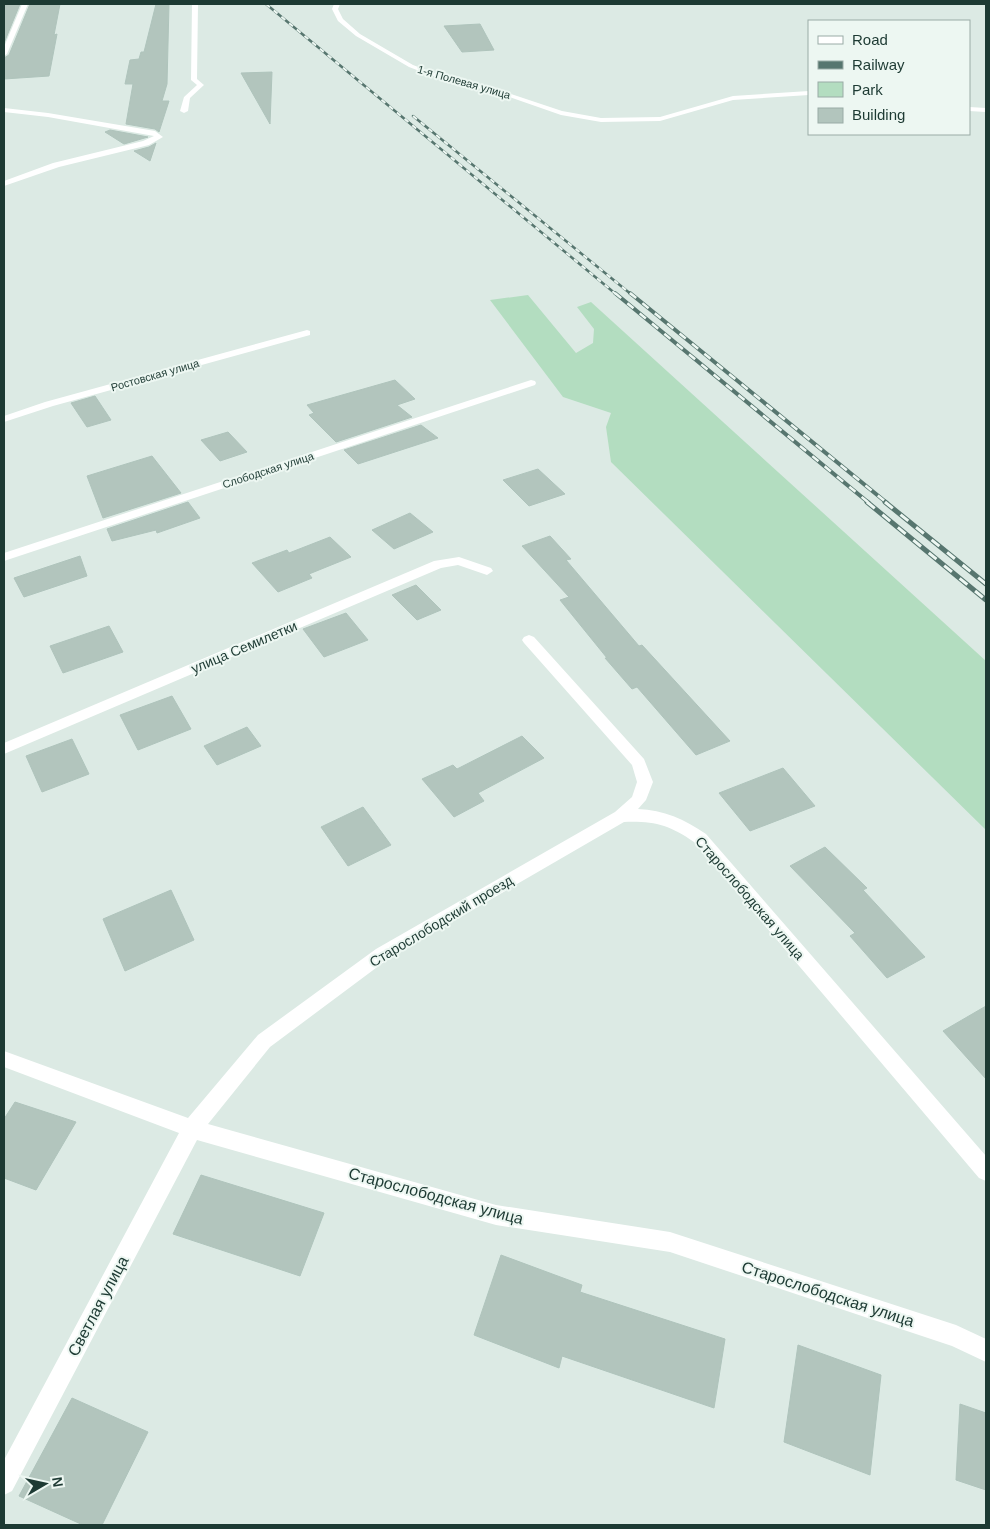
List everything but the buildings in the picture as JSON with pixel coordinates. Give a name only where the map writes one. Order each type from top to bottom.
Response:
[{"type":"street","points":[[4,50],[25,4]]},
{"type":"street","points":[[184,111],[186,97],[200,85],[194,80],[194,4]]},
{"type":"street","name":"1-я Полевая улица","points":[[337,4],[335,9],[340,20],[358,35],[411,66],[432,74],[528,100],[561,113],[601,120],[660,120],[732,98],[808,93]]},
{"type":"street","points":[[970,109],[986,110]]},
{"type":"street","points":[[4,110],[48,115],[155,133],[159,137],[146,143],[56,165],[4,184]]},
{"type":"street","name":"Ростовская улица","points":[[4,419],[307,332]]},
{"type":"street","name":"Слободская улица","points":[[4,557],[532,383]]},
{"type":"street","name":"улица Семилетки","points":[[4,749],[438,564],[459,561],[487,571]]},
{"type":"street","points":[[529,640],[639,763],[645,782],[638,800],[621,816]]},
{"type":"street","name":"Старослободская улица","points":[[621,816],[650,814],[676,822],[700,838],[986,1171]]},
{"type":"street","name":"Старослободский проезд","points":[[192,1129],[264,1041],[382,954],[621,816]]},
{"type":"street","name":"Старослободская улица","points":[[4,1059],[192,1129],[496,1215],[670,1242],[956,1336],[986,1351]]},
{"type":"street","name":"Светлая улица","points":[[4,1483],[192,1129]]},
{"type":"green space","points":[[528,295],[576,353],[593,343],[594,329],[577,307],[591,302],[986,661],[986,830],[611,462],[606,427],[611,413],[563,397],[490,300]]},
{"type":"railway","points":[[266,4],[617,295]]},
{"type":"railway","points":[[413,116],[632,295]]},
{"type":"railway","points":[[615,293],[869,503]]},
{"type":"railway","points":[[630,293],[887,503]]},
{"type":"railway","points":[[867,502],[986,600]]},
{"type":"railway","points":[[885,502],[986,584]]}]
